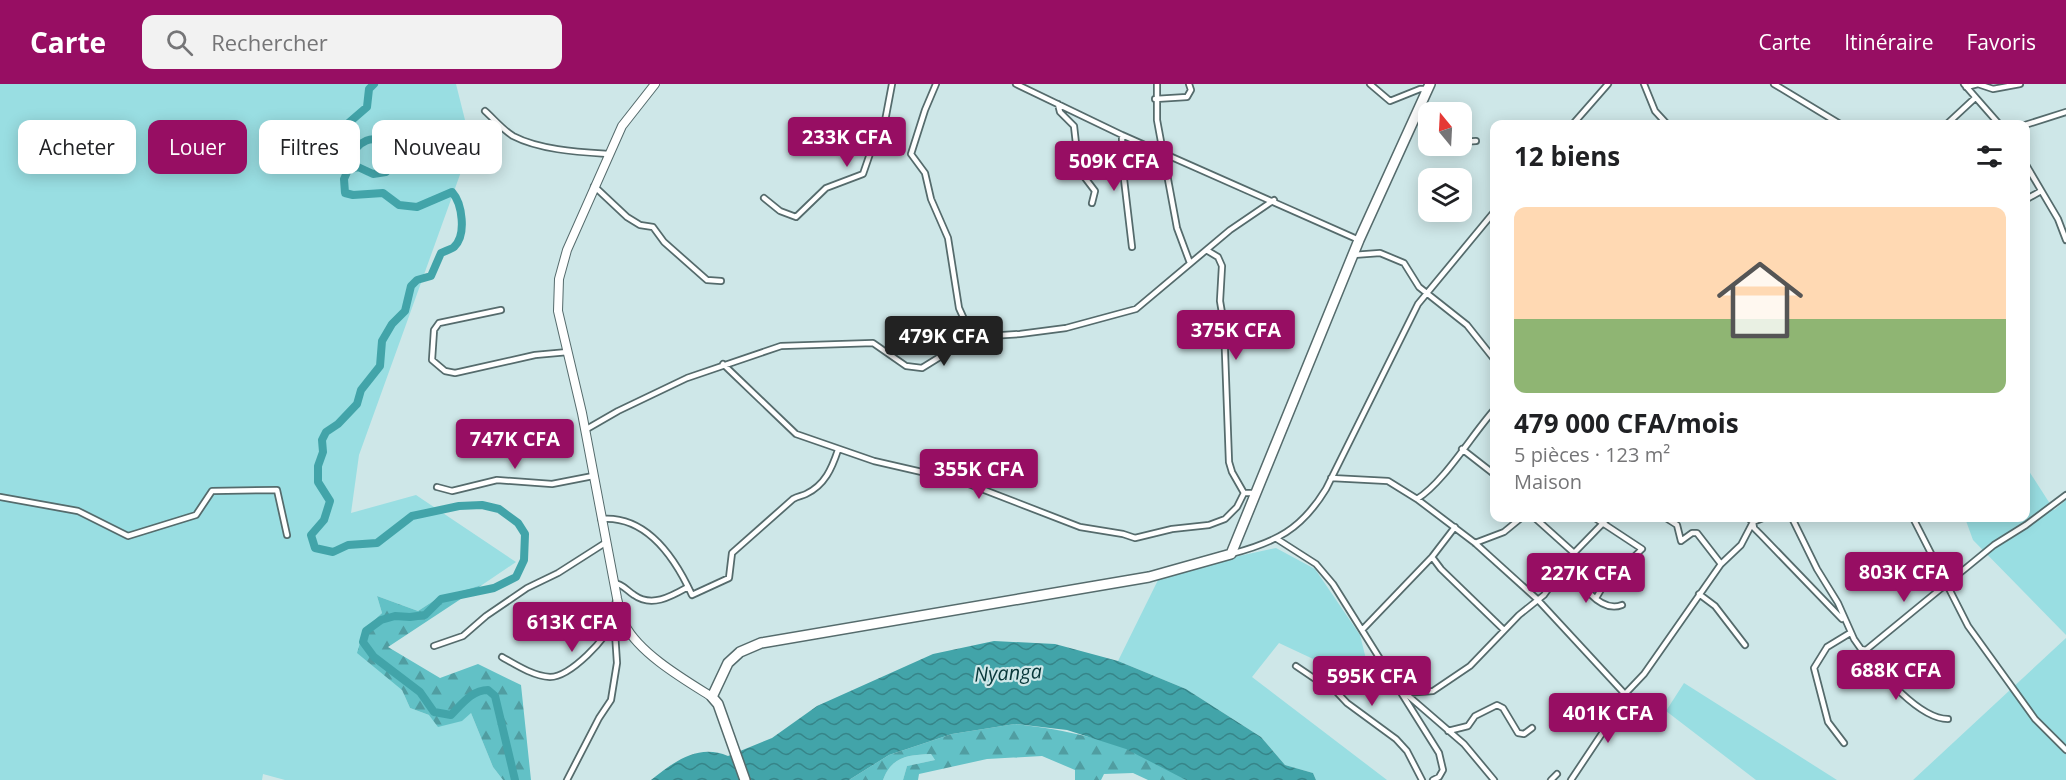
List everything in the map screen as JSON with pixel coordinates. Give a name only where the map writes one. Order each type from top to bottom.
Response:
[{"type":"highway","points":[[745,780],[718,704],[712,697],[728,663],[740,652],[761,643],[1149,577],[1231,554],[1359,240],[1414,114],[1429,86]]},
{"type":"main road","points":[[655,84],[622,126],[594,186],[567,250],[559,279],[558,311],[585,430],[617,598],[626,626],[638,642],[712,697]]},
{"type":"street","points":[[764,198],[780,211],[796,217],[826,188],[863,174],[885,121],[892,84]]},
{"type":"street","points":[[936,84],[911,154],[925,173],[931,199],[948,238],[960,308],[972,337]]},
{"type":"street","points":[[1016,84],[1122,135],[1274,200],[1359,240]]},
{"type":"street","points":[[1157,84],[1155,99],[1177,228],[1190,263]]},
{"type":"street","points":[[1155,99],[1187,97],[1191,90],[1189,84]]},
{"type":"street","points":[[1370,84],[1390,101],[1429,86]]},
{"type":"street","points":[[1415,91],[1418,84]]},
{"type":"street","points":[[1576,120],[1608,84]]},
{"type":"street","points":[[1644,84],[1655,111],[1663,120]]},
{"type":"street","points":[[1774,84],[1833,120]]},
{"type":"street","points":[[1965,86],[1977,84],[1993,89],[2020,84]]},
{"type":"street","points":[[1965,86],[1995,120]]},
{"type":"street","points":[[1951,120],[1975,98]]},
{"type":"street","points":[[1058,104],[1060,112],[1074,126],[1078,166],[1095,194],[1092,203]]},
{"type":"street","points":[[485,111],[512,135],[526,141],[579,152],[609,154]]},
{"type":"street","points":[[2030,123],[2066,112]]},
{"type":"street","points":[[1414,114],[1418,116]]},
{"type":"street","points":[[1122,135],[1122,162],[1132,247]]},
{"type":"street","points":[[1472,141],[1476,141]]},
{"type":"street","points":[[2030,172],[2058,219],[2066,240]]},
{"type":"street","points":[[594,186],[627,217],[640,225],[653,227],[664,242],[707,280],[721,281]]},
{"type":"street","points":[[2030,197],[2041,191]]},
{"type":"street","points":[[585,430],[618,411],[723,364],[749,358],[781,346],[873,343],[906,366],[922,368],[972,337],[1066,328],[1129,312],[1149,301],[1190,263],[1208,251],[1242,221],[1274,200]]},
{"type":"street","points":[[1231,554],[1268,544],[1309,514],[1331,478],[1403,331],[1425,293],[1490,217]]},
{"type":"street","points":[[1208,251],[1221,261],[1227,440],[1232,472],[1244,493]]},
{"type":"street","points":[[1353,255],[1380,253],[1404,263],[1425,293],[1467,325],[1490,354]]},
{"type":"street","points":[[501,310],[439,323],[434,330],[432,360],[445,371],[455,373],[535,355],[568,352]]},
{"type":"street","points":[[723,364],[796,434],[838,450],[961,481],[1080,527],[1135,538],[1172,529],[1209,525],[1225,519],[1237,507],[1244,493]]},
{"type":"street","points":[[1417,499],[1433,489],[1490,415]]},
{"type":"street","points":[[1462,449],[1490,471]]},
{"type":"street","points":[[602,519],[616,518],[647,530],[692,595],[729,578],[732,553],[793,499],[805,495],[824,479],[832,469],[838,450]]},
{"type":"street","points":[[437,487],[452,491],[497,480],[552,483],[593,476]]},
{"type":"street","points":[[1331,478],[1388,481],[1455,527],[1537,598],[1624,694]]},
{"type":"street","points":[[0,497],[78,511],[128,536],[196,515],[212,491],[277,490],[287,535]]},
{"type":"street","points":[[1244,493],[1256,494]]},
{"type":"street","points":[[1866,650],[1994,545],[2026,525],[2066,495]]},
{"type":"street","points":[[1475,543],[1504,531],[1516,522]]},
{"type":"street","points":[[1539,522],[1574,553]]},
{"type":"street","points":[[1596,598],[1602,588],[1642,549],[1600,522]]},
{"type":"street","points":[[1609,522],[1610,527]]},
{"type":"street","points":[[1672,522],[1677,525],[1681,541],[1692,533],[1697,533],[1721,564]]},
{"type":"street","points":[[1571,780],[1613,717],[1624,694],[1638,682],[1721,564],[1741,545],[1754,522]]},
{"type":"street","points":[[1754,522],[1754,528],[1844,621]]},
{"type":"street","points":[[1794,522],[1858,645],[1866,650],[1881,674],[1924,711],[1935,718],[1948,719]]},
{"type":"street","points":[[1915,522],[1968,626],[2036,719],[2066,750]]},
{"type":"street","points":[[1405,693],[1432,691],[1443,686],[1470,666],[1537,598],[1544,595],[1574,553],[1603,524]]},
{"type":"street","points":[[1362,630],[1432,557],[1455,527]]},
{"type":"street","points":[[1277,539],[1316,564],[1362,630],[1442,760],[1441,774],[1433,780]]},
{"type":"street","points":[[434,646],[463,636],[486,616],[527,588],[558,573],[606,543]]},
{"type":"street","points":[[1432,557],[1441,569],[1504,630]]},
{"type":"street","points":[[1569,562],[1576,578],[1596,598],[1612,607],[1622,605]]},
{"type":"street","points":[[614,583],[623,585],[640,599],[652,600],[670,598],[688,587]]},
{"type":"street","points":[[1699,594],[1715,606],[1745,645]]},
{"type":"street","points":[[567,780],[599,718],[611,700],[617,663],[614,618],[617,598]]},
{"type":"street","points":[[502,657],[529,671],[551,677],[577,664],[595,648],[614,618]]},
{"type":"street","points":[[1844,743],[1828,722],[1814,668],[1827,647],[1850,633]]},
{"type":"street","points":[[1296,666],[1324,686],[1332,687],[1347,703],[1395,739],[1407,752],[1422,780]]},
{"type":"street","points":[[1397,688],[1464,744],[1494,780]]},
{"type":"street","points":[[1446,731],[1465,728],[1475,716],[1497,705],[1503,708],[1518,733],[1524,734],[1532,728]]},
{"type":"street","points":[[1551,780],[1557,774]]},
{"type":"shaded area","points":[[0,84],[456,84],[465,120],[372,120],[372,174],[460,174],[359,455],[351,513],[416,495],[516,562],[482,585],[438,598],[418,611],[377,596],[382,613],[364,630],[402,690],[410,708],[429,715],[471,713],[493,767],[503,780],[285,780],[263,774],[262,780],[0,780]]},
{"type":"shaded area","points":[[2030,473],[2054,510],[2066,500],[2066,635],[1973,540],[1966,522],[2030,522]]},
{"type":"shaded area","points":[[1276,548],[1315,569],[1360,635],[1373,687],[1279,643],[1252,677],[1387,780],[1316,780],[1313,773],[1285,765],[1261,737],[1186,689],[1118,661],[1158,580],[1207,563]]},
{"type":"shaded area","points":[[2066,638],[2066,780],[1913,780]]},
{"type":"shaded area","points":[[1684,683],[1837,780],[1756,780],[1666,711]]},
{"type":"shaded area","points":[[931,754],[935,760],[907,766],[903,780],[883,780],[896,761],[908,756]]},
{"type":"green space","points":[[482,585],[388,647],[440,678],[478,664],[521,685],[531,780],[503,780],[493,767],[471,713],[462,721],[438,727],[429,715],[410,708],[402,690],[357,653],[364,630],[382,613],[377,596],[418,611],[438,598]]},
{"type":"green space","points":[[1015,724],[1082,735],[1126,748],[1147,757],[1186,780],[1148,780],[1133,773],[1104,774],[1101,780],[1075,780],[1075,770],[1042,756],[987,759],[919,774],[918,780],[903,780],[907,766],[935,760],[931,754],[908,756],[896,761],[883,780],[849,780],[889,755],[952,734]]},
{"type":"water","name":"Nyanga","points":[[994,641],[1055,644],[1118,661],[1186,689],[1261,737],[1285,765],[1313,773],[1316,780],[1186,780],[1126,749],[1067,730],[1015,724],[952,734],[889,755],[849,780],[651,780],[687,756],[707,752],[728,756],[772,738],[817,706],[933,654]]},
{"type":"waterway","points":[[374,84],[369,89],[367,107],[345,126],[339,152],[349,160],[361,144],[372,139],[378,140],[389,149],[390,167],[386,172],[373,174],[358,167],[348,170],[344,179],[345,193],[353,195],[383,193],[399,205],[417,207],[452,192],[462,219],[461,235],[453,248],[441,253],[431,276],[417,280],[411,286],[405,311],[392,324],[382,341],[380,366],[361,390],[357,404],[338,424],[326,432],[322,440],[323,452],[318,466],[318,482],[330,501],[324,520],[311,535],[315,548],[333,552],[348,545],[377,543],[412,516],[459,506],[482,505],[499,509],[518,523],[525,534],[524,560],[516,577],[494,588],[441,599],[425,615],[395,616],[381,620],[366,631],[363,642],[374,657],[420,692],[434,712],[451,715],[477,692],[488,690],[495,696],[515,780]]}]
